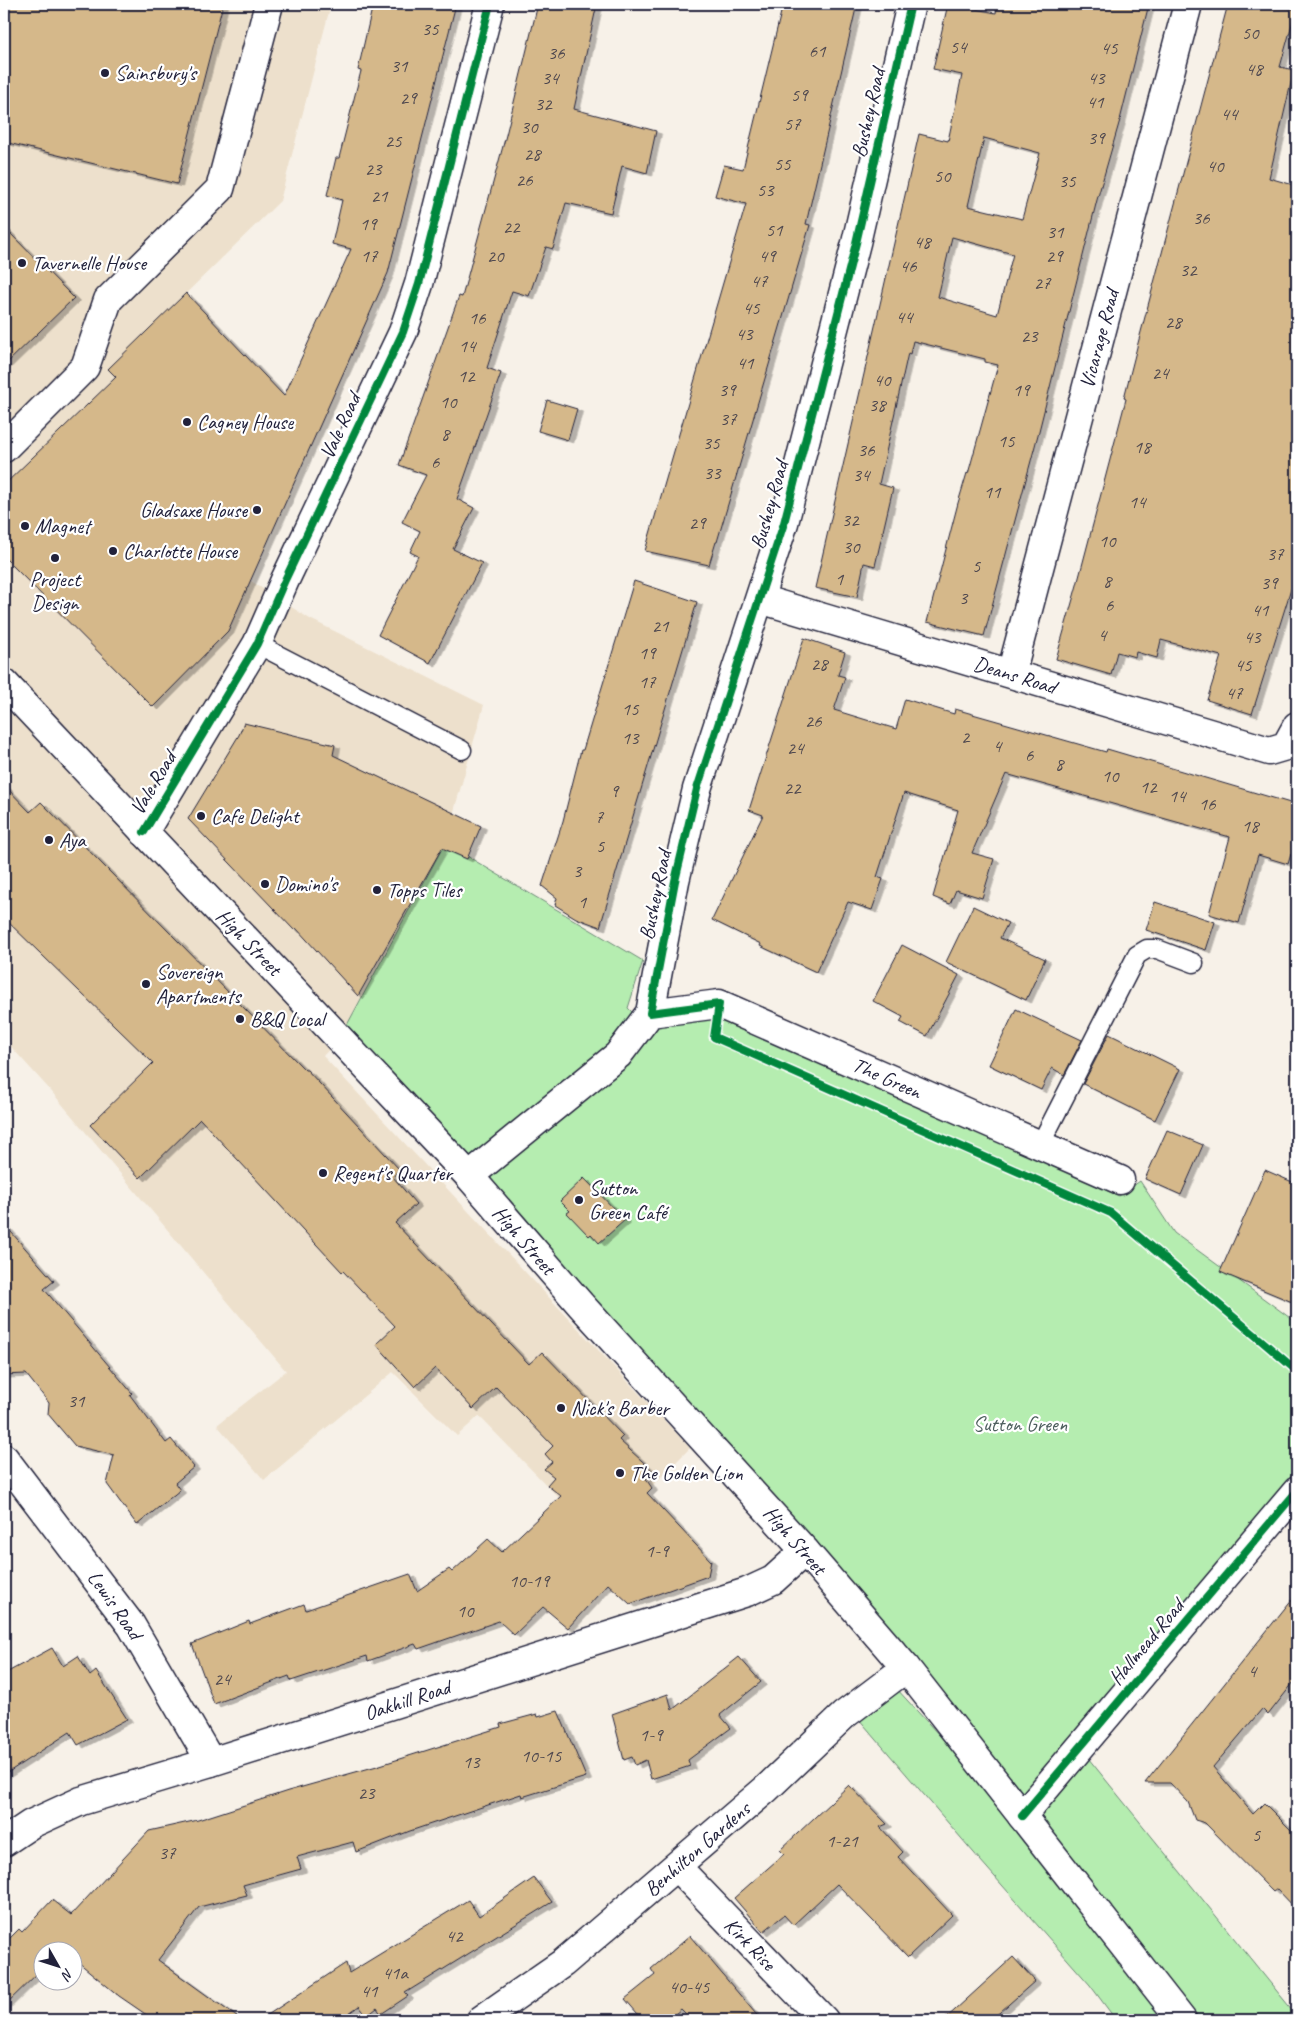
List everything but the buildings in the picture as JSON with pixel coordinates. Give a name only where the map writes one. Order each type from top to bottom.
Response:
[{"type":"street","points":[[4,448],[85,367],[108,300],[220,189],[269,4]]},
{"type":"street","name":"Vale Road","points":[[144,832],[257,644],[285,580],[403,332],[419,284],[490,4]]},
{"type":"street","name":"Bushey Road","points":[[469,1176],[618,1054],[650,1013],[675,880],[698,789],[784,523],[856,243],[911,4]]},
{"type":"street","name":"Vicarage Road","points":[[1011,674],[1188,4]]},
{"type":"street","name":"Deans Road","points":[[760,599],[1269,750],[1286,746],[1297,726]]},
{"type":"street","name":"High Street","points":[[4,683],[469,1176],[581,1305],[805,1551],[906,1668],[1182,2020]]},
{"type":"street","name":"The Green","points":[[650,1013],[719,1004],[1120,1180]]},
{"type":"street","name":"Lewis Road","points":[[4,1458],[131,1625],[211,1762]]},
{"type":"street","name":"Hallmead Road","points":[[1022,1816],[1297,1491]]},
{"type":"street","name":"Oakhill Road","points":[[4,1842],[31,1824],[82,1800],[211,1762],[747,1592],[773,1580],[805,1551]]},
{"type":"street","name":"Benhilton Gardens","points":[[481,2020],[563,1964],[766,1789],[844,1715],[906,1668]]},
{"type":"street","name":"Kirk Rise","points":[[677,1867],[824,2020]]},
{"type":"lane","points":[[257,644],[462,750]]},
{"type":"lane","points":[[1040,1145],[1137,955],[1147,949],[1157,949],[1194,962]]},
{"type":"shaded area","points":[[4,4],[331,4],[280,201],[109,369],[116,377],[216,545],[251,581],[310,619],[484,705],[445,843],[340,1038],[323,1056],[690,1448],[599,1539],[479,1416],[457,1436],[393,1372],[264,1480],[217,1425],[286,1371],[51,1091],[4,1039]]},
{"type":"green space","name":"Sutton Green","points":[[445,843],[643,961],[628,1008],[644,1024],[699,1017],[727,1018],[1119,1196],[1140,1181],[1174,1233],[1297,1323],[1297,1477],[1023,1804],[340,1038]]},
{"type":"green space","points":[[896,1688],[1014,1817],[1170,2020],[1116,2020],[1090,1985],[858,1718]]},
{"type":"green space","points":[[1084,1753],[1297,2016],[1297,2020],[1191,2020],[1030,1818]]},
{"type":"cycle path","points":[[144,832],[257,644],[285,580],[403,332],[419,284],[490,4]]},
{"type":"cycle path","points":[[911,4],[856,243],[784,523],[697,789],[675,881],[650,1013],[719,1004],[714,1037],[1111,1213],[1297,1371]]},
{"type":"cycle path","points":[[1022,1816],[1297,1491]]},
{"type":"place","name":"Sainsbury's","points":[[105,73]]},
{"type":"place","name":"Tavernelle House","points":[[22,263]]},
{"type":"place","name":"Cagney House","points":[[187,422]]},
{"type":"place","name":"Gladsaxe House","points":[[257,510]]},
{"type":"place","name":"Magnet","points":[[25,526]]},
{"type":"place","name":"Charlotte House","points":[[113,551]]},
{"type":"place","name":"Project Design","points":[[55,558]]},
{"type":"place","name":"Cafe Delight","points":[[201,816]]},
{"type":"place","name":"Aya","points":[[49,840]]},
{"type":"place","name":"Domino's","points":[[265,884]]},
{"type":"place","name":"Topps Tiles","points":[[377,890]]},
{"type":"place","name":"Sovereign Apartments","points":[[146,984]]},
{"type":"place","name":"B&Q Local","points":[[240,1019]]},
{"type":"place","name":"Regent's Quarter","points":[[323,1173]]},
{"type":"place","name":"Sutton Green Café","points":[[579,1200]]},
{"type":"place","name":"Nick's Barber","points":[[561,1408]]},
{"type":"place","name":"The Golden Lion","points":[[620,1473]]}]
